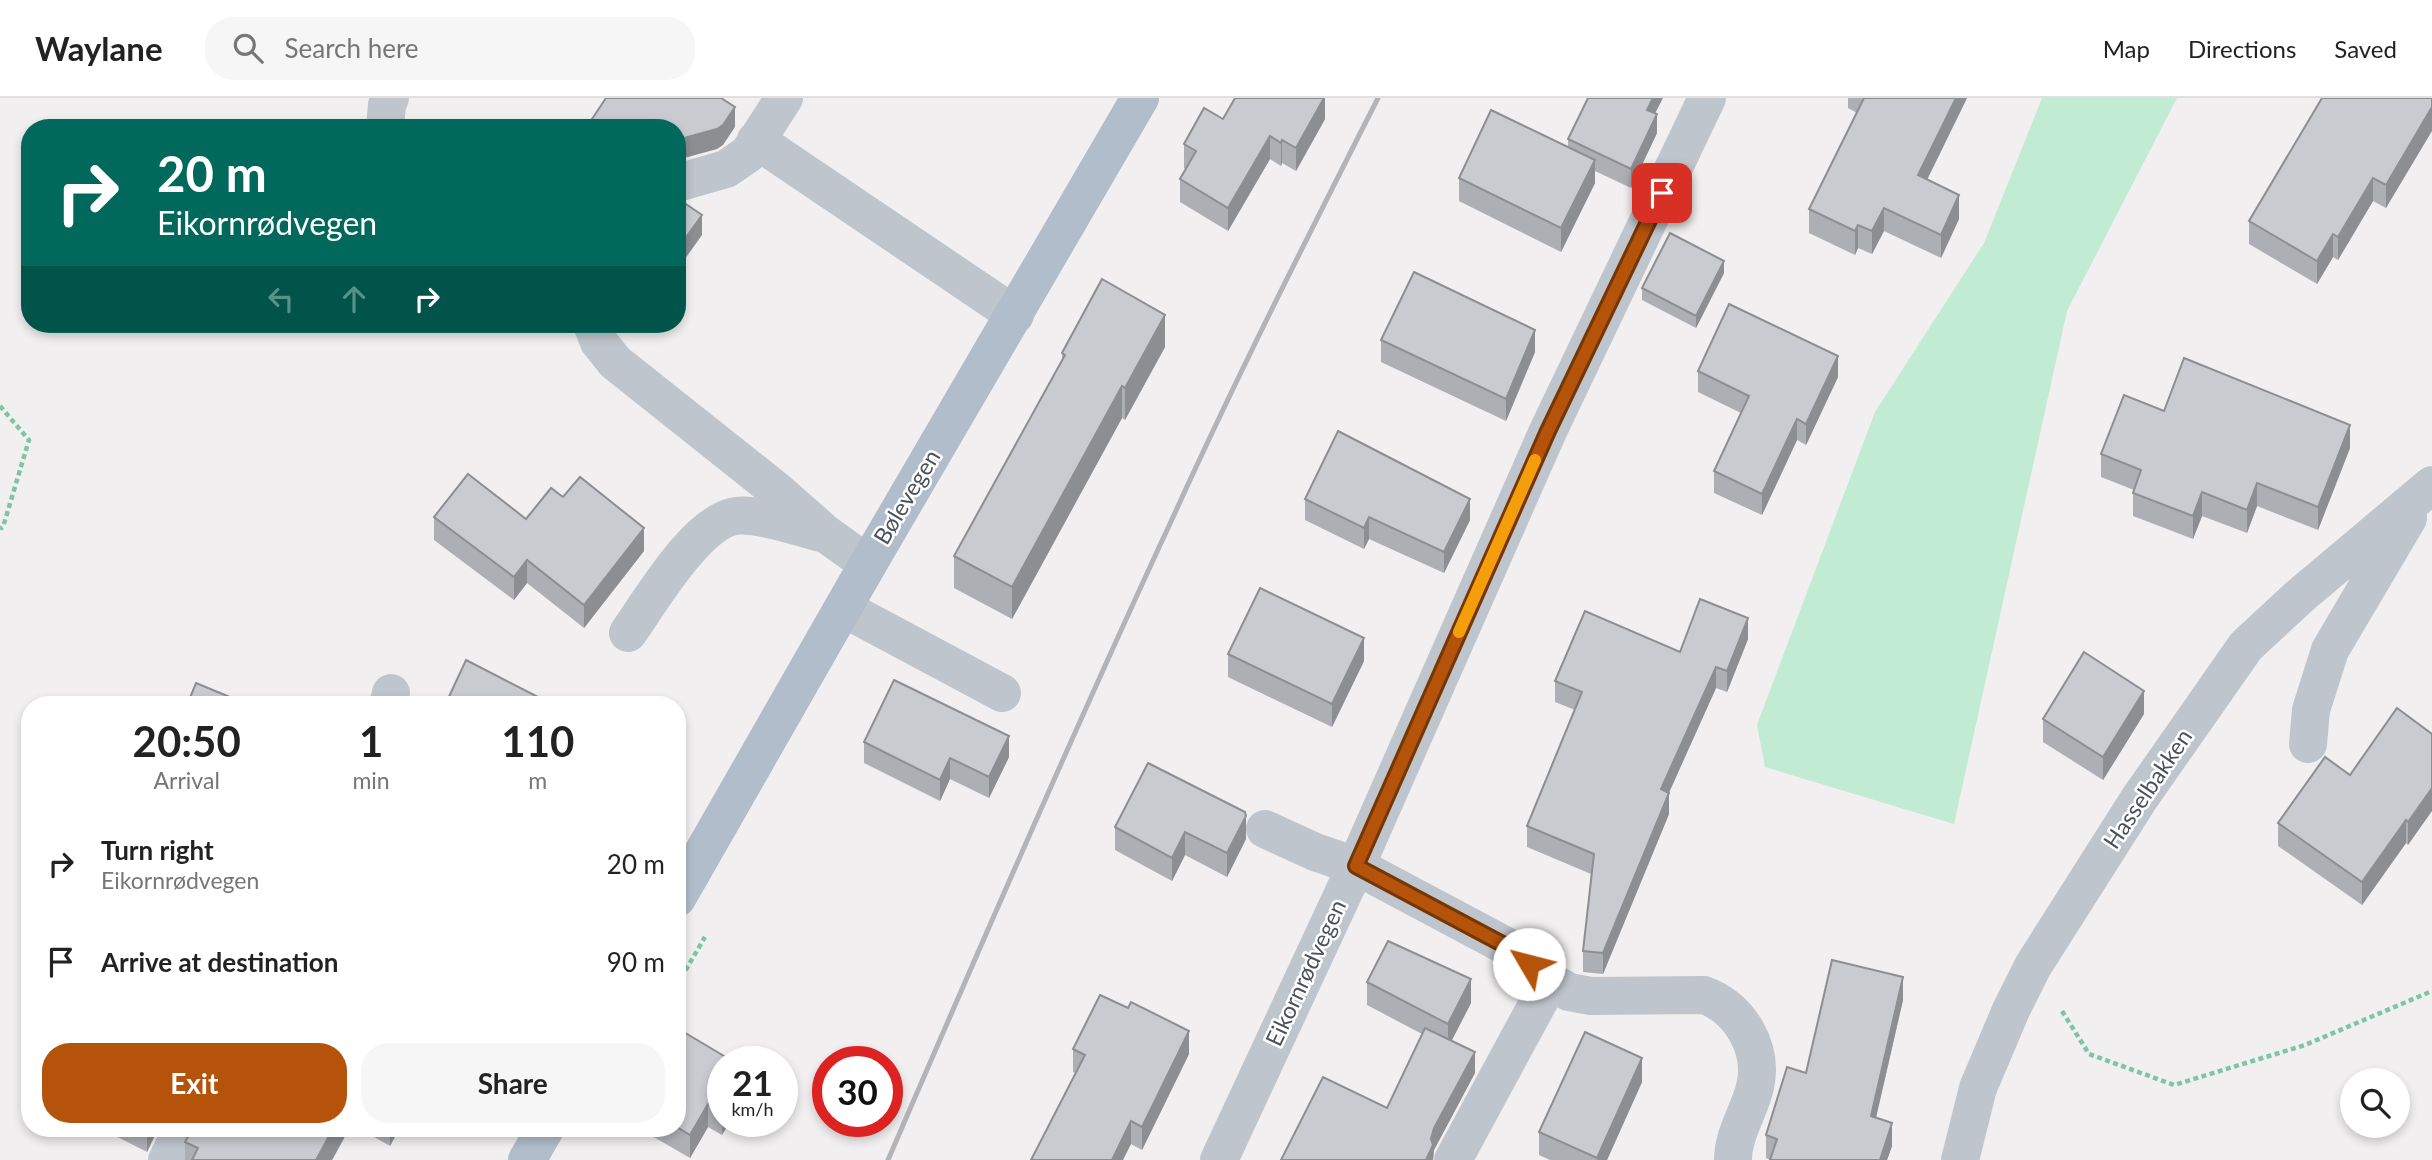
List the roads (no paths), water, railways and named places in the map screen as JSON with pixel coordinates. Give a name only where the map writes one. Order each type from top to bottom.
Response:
[{"type":"main road","name":"Bølevegen","points":[[689,852],[843,608],[1140,98]]},
{"type":"main road","points":[[527,1160],[540,1137]]},
{"type":"street","points":[[386,119],[390,98]]},
{"type":"street","points":[[686,180],[726,169],[748,154],[784,98]]},
{"type":"street","name":"Eikornrødvegen","points":[[1219,1160],[1356,866],[1548,431],[1707,98]]},
{"type":"street","points":[[756,140],[1015,315]]},
{"type":"street","points":[[589,333],[615,362],[776,490],[826,534],[868,564]]},
{"type":"street","points":[[2308,744],[2311,710],[2330,650],[2428,488]]},
{"type":"street","name":"Hasselbakken","points":[[1960,1160],[1978,1088],[2011,1010],[2033,966],[2139,799],[2246,646],[2300,596],[2428,488]]},
{"type":"street","points":[[628,634],[690,548],[708,528],[735,516],[762,518],[826,534]]},
{"type":"street","points":[[843,608],[1002,693]]},
{"type":"street","points":[[1265,828],[1315,852],[1356,866],[1508,947],[1550,981],[1569,992],[1591,996],[1704,995],[1720,1001],[1735,1015],[1750,1036],[1756,1060],[1756,1086],[1733,1149],[1733,1160]]},
{"type":"street","points":[[1453,1160],[1550,981]]},
{"type":"street","points":[[167,1160],[178,1137]]},
{"type":"railway","points":[[888,1160],[993,917],[1198,462],[1378,98]]}]
